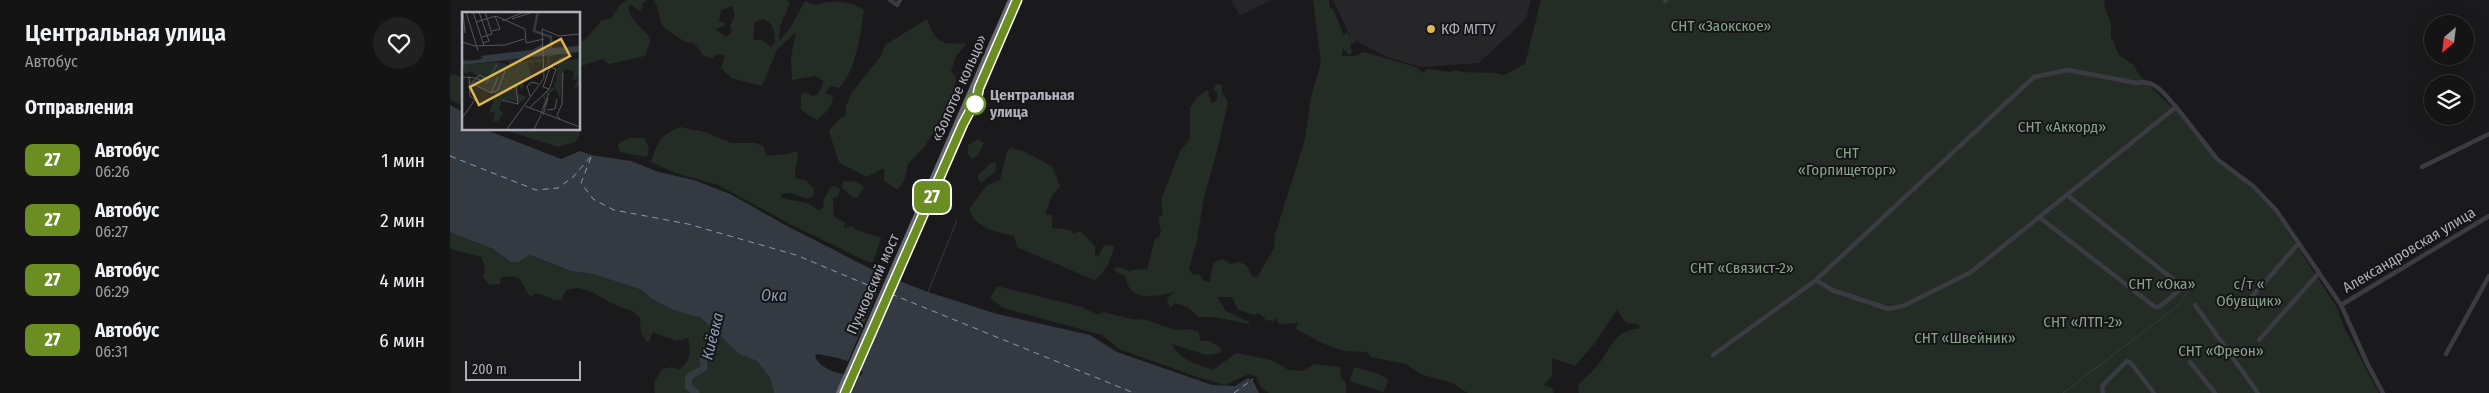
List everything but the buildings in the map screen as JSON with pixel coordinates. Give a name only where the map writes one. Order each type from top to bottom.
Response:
[{"type":"highway","name":"«Золотое кольцо»","points":[[933,187],[1011,0]]},
{"type":"highway","name":"«Золотое кольцо»","points":[[933,187],[1017,0]]},
{"type":"highway","name":"Пучковский мост","points":[[839,393],[885,283],[933,187]]},
{"type":"highway","name":"Пучковский мост","points":[[845,393],[933,187]]},
{"type":"street","points":[[890,0],[897,5],[900,0]]},
{"type":"street","points":[[1713,355],[1816,280],[2034,77],[2068,70],[2136,83],[2147,81],[2157,86],[2217,159],[2269,202],[2318,274],[2342,305],[2368,365],[2383,393]]},
{"type":"street","points":[[1816,280],[1832,290],[1888,309],[1903,306],[1971,272],[2176,107]]},
{"type":"street","points":[[2422,167],[2489,134]]},
{"type":"street","points":[[2039,217],[2152,306],[2159,307],[2180,290],[2181,286],[2067,195]]},
{"type":"street","name":"Александровская улица","points":[[2342,305],[2489,216]]},
{"type":"street","points":[[2244,306],[2298,244]]},
{"type":"street","points":[[2259,340],[2318,274]]},
{"type":"street","points":[[2446,354],[2489,276]]},
{"type":"street","points":[[2195,305],[2258,393]]},
{"type":"street","points":[[2103,393],[2102,387],[2113,372],[2129,361],[2154,393]]},
{"type":"street","points":[[2190,362],[2215,393]]},
{"type":"shaded area","points":[[1231,0],[1272,0],[1240,16]]},
{"type":"shaded area","name":"КФ МГТУ","points":[[1333,0],[1531,0],[1526,19],[1479,63],[1422,67],[1387,57],[1351,38]]},
{"type":"green space","points":[[627,0],[647,0],[643,3],[641,12],[631,5],[628,7],[634,21],[651,40],[645,56],[609,64],[602,59],[580,67],[580,39],[584,41],[602,20],[611,19],[619,6]]},
{"type":"green space","points":[[653,0],[787,0],[790,3],[780,26],[779,41],[790,28],[805,1],[816,5],[828,2],[846,3],[864,10],[857,51],[850,71],[839,88],[830,86],[825,94],[833,95],[832,103],[817,120],[801,110],[801,96],[804,92],[813,96],[818,94],[824,81],[815,76],[792,80],[791,57],[796,32],[777,50],[762,86],[731,78],[721,68],[725,56],[718,54],[712,58],[704,56],[694,43],[685,42],[662,26],[657,6]],"holes":[[[732,6],[735,15],[730,26],[732,32],[726,37],[715,29],[725,26],[725,23],[719,21],[721,11]],[[763,19],[770,23],[774,29],[775,44],[771,47],[762,40],[753,40],[755,22]]]},
{"type":"green space","points":[[1313,0],[1329,0],[1329,6],[1334,11],[1344,36],[1346,32],[1356,42],[1350,44],[1352,52],[1349,55],[1343,48],[1342,56],[1355,56],[1364,52],[1416,67],[1423,73],[1428,69],[1504,75],[1525,64],[1541,0],[2105,0],[2104,7],[2111,22],[2111,37],[2119,55],[2134,65],[2139,75],[2184,119],[2216,159],[2252,188],[2273,209],[2338,309],[2343,325],[2379,393],[1579,393],[1578,385],[1598,365],[1614,341],[1624,333],[1641,328],[1637,324],[1626,323],[1617,310],[1594,344],[1575,366],[1552,358],[1552,376],[1544,385],[1552,388],[1554,393],[1468,393],[1452,383],[1420,374],[1406,364],[1371,357],[1367,352],[1343,351],[1322,343],[1296,329],[1298,323],[1279,324],[1276,318],[1273,321],[1266,320],[1259,313],[1254,315],[1238,310],[1232,297],[1217,297],[1226,311],[1249,322],[1249,324],[1214,317],[1198,317],[1189,308],[1175,303],[1171,307],[1167,302],[1168,297],[1175,292],[1144,296],[1132,291],[1126,277],[1115,271],[1115,267],[1123,268],[1130,272],[1131,270],[1147,269],[1155,239],[1159,237],[1161,231],[1158,217],[1163,215],[1161,200],[1180,151],[1190,139],[1190,108],[1197,97],[1208,90],[1211,103],[1217,101],[1217,92],[1213,90],[1216,84],[1222,85],[1222,93],[1228,102],[1204,197],[1196,245],[1189,268],[1192,274],[1200,275],[1203,280],[1210,282],[1213,263],[1223,259],[1230,264],[1239,262],[1246,265],[1253,277],[1258,276],[1274,248],[1275,235],[1305,139],[1311,97],[1321,63]]},
{"type":"green space","points":[[927,19],[933,33],[940,40],[950,43],[965,43],[965,46],[956,56],[951,71],[956,78],[952,101],[925,146],[908,164],[905,178],[898,190],[884,181],[884,168],[867,177],[839,163],[829,131],[840,118],[845,116],[846,106],[852,92],[881,56],[885,45]]},
{"type":"green space","points":[[454,74],[462,77],[462,106],[450,99],[450,75]]},
{"type":"green space","points":[[680,127],[705,132],[731,143],[755,143],[763,146],[767,156],[797,151],[795,178],[805,180],[814,189],[814,196],[807,199],[791,193],[781,194],[781,198],[807,203],[820,211],[824,206],[823,200],[831,187],[836,186],[840,189],[838,196],[833,198],[834,217],[845,222],[844,228],[851,226],[881,238],[873,262],[868,262],[790,224],[718,185],[675,173],[651,162],[660,140],[668,133]]},
{"type":"green space","points":[[505,130],[579,130],[580,135],[575,142],[558,147]]},
{"type":"green space","points":[[629,138],[644,138],[649,148],[647,157],[620,152],[618,144]]},
{"type":"green space","points":[[978,139],[984,143],[978,155],[972,159],[968,154],[968,145]]},
{"type":"green space","points":[[1011,148],[1023,151],[1052,166],[1060,186],[1052,196],[1045,214],[1052,215],[1052,228],[1070,230],[1074,234],[1080,231],[1095,246],[1095,254],[1098,257],[1104,245],[1114,246],[1107,265],[1098,278],[1094,280],[1017,247],[1014,236],[987,228],[972,216],[969,209],[986,186],[1000,180],[1007,152]]},
{"type":"green space","points":[[991,163],[996,163],[995,172],[981,183],[978,179],[979,174]]},
{"type":"green space","points":[[843,181],[858,182],[864,188],[857,198],[852,197],[842,188]]},
{"type":"green space","points":[[450,232],[493,249],[511,262],[518,262],[529,255],[571,271],[593,274],[642,290],[652,299],[673,310],[701,318],[739,354],[757,361],[770,378],[774,393],[655,393],[654,382],[662,369],[673,367],[678,370],[688,360],[688,338],[676,341],[653,332],[648,343],[641,334],[640,318],[634,312],[611,303],[592,292],[577,288],[566,290],[561,300],[557,300],[536,293],[531,297],[518,278],[514,277],[501,277],[500,284],[489,285],[483,277],[485,267],[481,257],[450,249]]},
{"type":"green space","points":[[997,286],[1082,307],[1098,315],[1103,312],[1132,319],[1147,320],[1175,330],[1188,329],[1199,332],[1200,341],[1210,341],[1221,348],[1220,353],[1206,355],[1172,344],[1184,358],[1213,370],[1236,353],[1271,360],[1289,370],[1302,371],[1314,364],[1340,367],[1341,378],[1346,383],[1346,393],[1269,393],[1260,386],[1257,377],[1249,374],[1225,385],[1200,378],[1119,349],[1102,335],[1003,308],[990,298]]},
{"type":"green space","points":[[1354,367],[1379,374],[1389,380],[1383,392],[1350,381]]},
{"type":"water","name":"Ока","points":[[450,105],[462,112],[462,130],[487,130],[561,159],[580,151],[591,155],[631,161],[659,172],[694,180],[730,194],[787,226],[881,274],[928,292],[997,314],[1090,335],[1117,352],[1212,385],[1235,386],[1248,378],[1253,381],[1259,393],[774,393],[770,378],[757,361],[739,354],[701,318],[673,310],[652,299],[642,290],[593,274],[571,271],[530,255],[518,262],[511,262],[493,249],[450,232]],"holes":[[[817,354],[835,357],[855,365],[863,373],[860,376],[840,374],[823,366],[815,357]]]},
{"type":"pier","points":[[885,273],[899,278],[859,370],[847,364]]},
{"type":"waterway","points":[[928,292],[957,220]]},
{"type":"waterway","points":[[2063,393],[2179,305],[2191,286]]},
{"type":"waterway","name":"Киёвка","points":[[696,393],[688,386],[689,377],[704,368],[703,355],[712,348],[714,323]]},
{"type":"ferry route","points":[[450,156],[536,190],[558,188],[573,177],[592,155],[581,183],[593,199],[614,210],[688,224],[796,255],[882,291]]},
{"type":"ferry route","points":[[891,294],[1134,393]]},
{"type":"ferry route","points":[[1234,393],[1253,379]]},
{"type":"bus line","name":"27","points":[[845,393],[963,124],[972,110],[979,88],[1017,0]]},
{"type":"place","name":"КФ МГТУ","points":[[1431,29]]},
{"type":"place","name":"Центральная улица","points":[[975,104]]},
{"type":"park label","name":"СНТ «Заокское»","points":[[1721,26]]},
{"type":"park label","name":"СНТ «Аккорд»","points":[[2062,127]]},
{"type":"park label","name":"СНТ «Горпищеторг»","points":[[1847,162]]},
{"type":"park label","name":"СНТ «Связист-2»","points":[[1742,268]]},
{"type":"park label","name":"СНТ «Ока»","points":[[2162,284]]},
{"type":"park label","name":"с/т « Обувщик»","points":[[2249,292]]},
{"type":"park label","name":"СНТ «ЛТП-2»","points":[[2083,322]]},
{"type":"park label","name":"СНТ «Швейник»","points":[[1965,338]]},
{"type":"park label","name":"СНТ «Фреон»","points":[[2221,351]]}]
